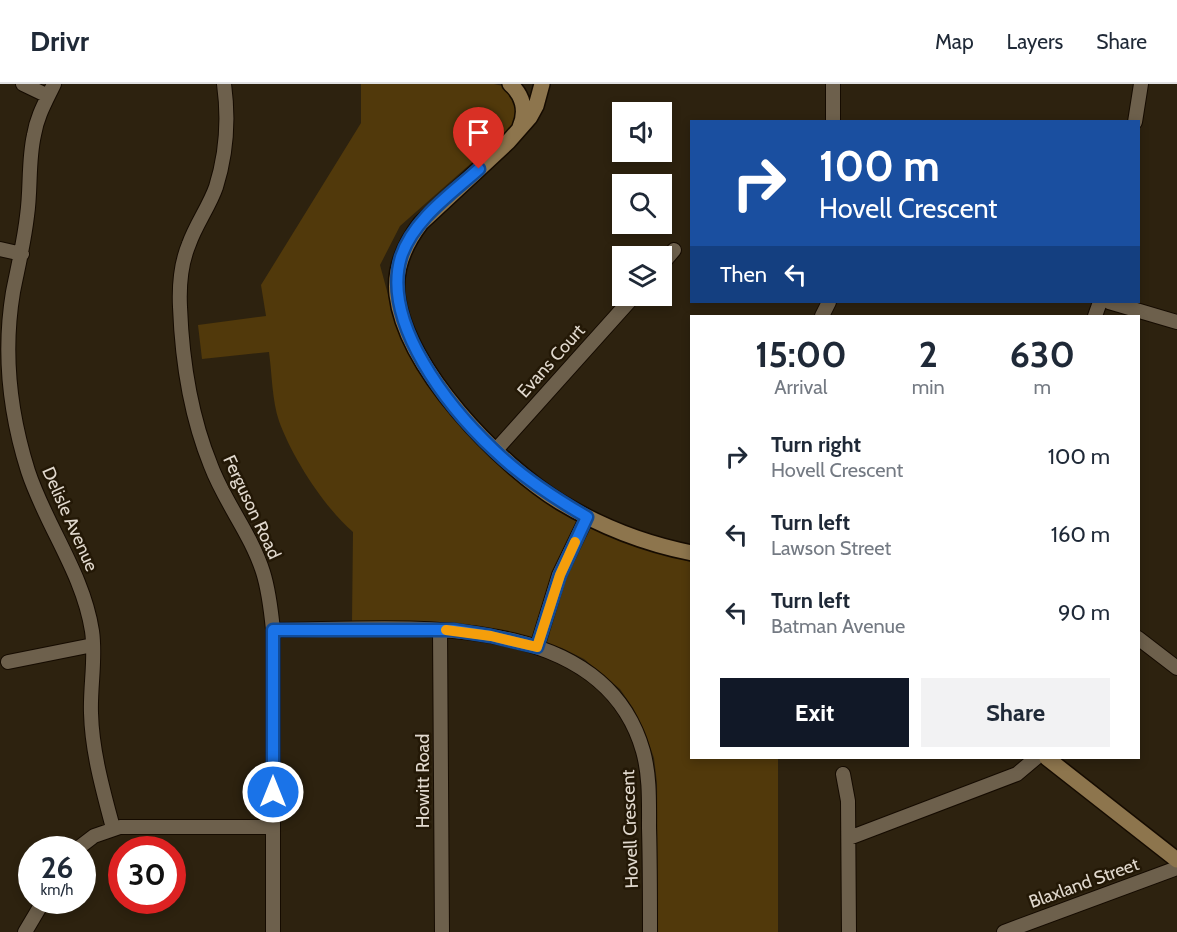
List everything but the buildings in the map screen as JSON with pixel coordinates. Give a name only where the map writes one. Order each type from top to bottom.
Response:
[{"type":"street","points":[[23,84],[51,90]]},
{"type":"street","name":"Ferguson Road","points":[[224,84],[228,109],[224,161],[215,189],[188,245],[181,276],[180,307],[191,400],[201,436],[222,493],[252,545],[263,571],[270,602],[273,630],[273,932]]},
{"type":"street","name":"Ferguson Road","points":[[228,109],[236,84]]},
{"type":"street","points":[[510,84],[519,93],[523,108],[522,121],[512,137]]},
{"type":"street","points":[[542,84],[536,108],[512,137],[421,223],[409,238],[398,274],[397,293],[400,312],[420,355],[459,411],[495,451],[553,496],[587,517],[640,539],[690,552]]},
{"type":"street","points":[[512,137],[527,130],[540,117],[548,101],[551,84]]},
{"type":"street","points":[[833,84],[833,120]]},
{"type":"street","points":[[1131,84],[1135,115]]},
{"type":"street","points":[[1135,115],[1141,84]]},
{"type":"street","name":"Delisle Avenue","points":[[51,90],[40,112],[34,135],[22,254],[13,293],[9,360],[13,411],[38,498],[79,581],[90,621],[93,645],[91,713],[94,746],[113,828]]},
{"type":"street","points":[[0,249],[22,254]]},
{"type":"street","points":[[1112,303],[1177,322]]},
{"type":"street","name":"Evans Court","points":[[495,451],[625,306]]},
{"type":"street","points":[[537,647],[560,575],[587,517]]},
{"type":"street","name":"Hovell Crescent","points":[[273,630],[440,630],[491,636],[537,647],[562,656],[597,678],[626,711],[643,751],[649,788],[650,932]]},
{"type":"street","name":"Howitt Road","points":[[440,630],[442,932]]},
{"type":"street","points":[[1140,640],[1177,668]]},
{"type":"street","points":[[8,662],[93,645]]},
{"type":"street","points":[[849,838],[1017,774],[1035,759]]},
{"type":"street","points":[[1048,759],[1177,860]]},
{"type":"street","points":[[843,774],[848,801],[849,932]]},
{"type":"street","points":[[94,836],[113,828],[273,827]]},
{"type":"street","name":"Blaxland Street","points":[[1004,932],[1177,868]]},
{"type":"street","points":[[25,932],[36,914]]},
{"type":"shaded area","points":[[361,84],[494,84],[503,86],[517,99],[516,122],[511,128],[400,226],[380,265],[394,317],[441,399],[496,461],[560,510],[640,547],[690,562],[690,759],[778,759],[778,932],[658,932],[657,783],[654,758],[645,732],[620,689],[584,659],[562,648],[513,634],[452,622],[352,622],[353,532],[331,509],[310,481],[285,435],[275,404],[269,352],[202,359],[198,325],[266,316],[261,285],[361,123]]},
{"type":"slow traffic","points":[[446,630],[471,632],[537,647],[560,575],[575,542]]},
{"type":"route","points":[[273,792],[273,630],[453,630],[537,647],[560,575],[587,517],[559,501],[520,472],[479,434],[436,381],[420,355],[400,312],[397,293],[398,274],[409,238],[421,223],[479,169]]}]
